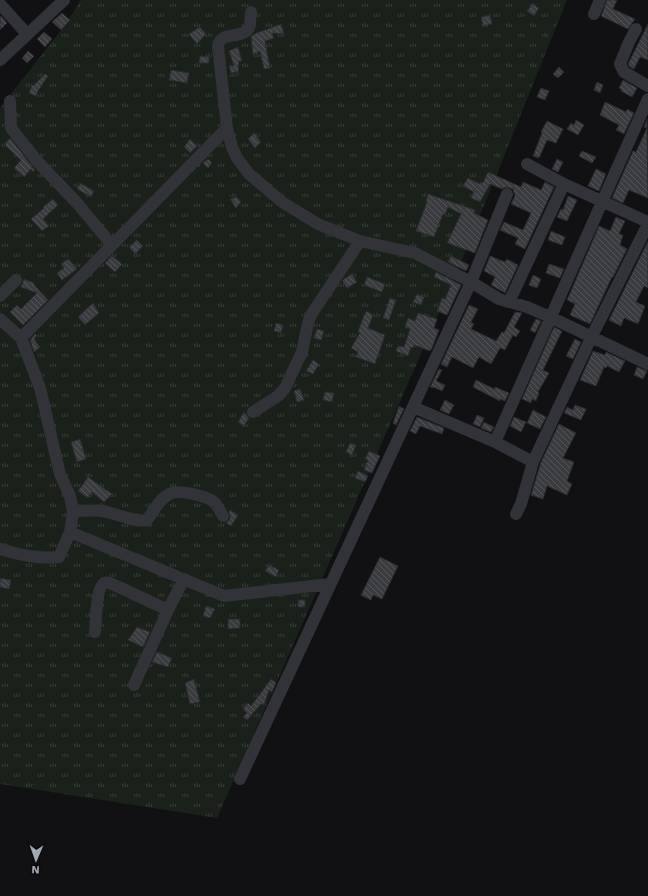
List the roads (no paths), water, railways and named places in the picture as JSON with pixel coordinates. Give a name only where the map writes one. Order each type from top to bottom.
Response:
[{"type":"street","points":[[3,0],[0,4],[27,34]]},
{"type":"street","points":[[0,60],[64,0]]},
{"type":"street","points":[[594,14],[600,0]]},
{"type":"street","points":[[251,12],[250,26],[248,30],[244,33],[222,38],[219,41],[218,46],[227,128],[237,158],[249,174],[268,191],[292,210],[318,224],[360,241],[415,252],[499,299],[527,307],[550,317],[591,338],[648,364]]},
{"type":"street","points":[[636,29],[620,64],[624,72],[648,86]]},
{"type":"street","points":[[495,442],[648,99]]},
{"type":"street","points":[[10,101],[11,128],[112,245]]},
{"type":"street","points":[[21,338],[227,128]]},
{"type":"street","points":[[516,514],[521,504],[533,462],[591,338],[648,223],[564,184],[527,164]]},
{"type":"street","points":[[509,302],[564,184]]},
{"type":"street","points":[[240,779],[471,282],[507,194]]},
{"type":"street","points":[[253,412],[278,396],[285,388],[302,352],[311,315],[360,241]]},
{"type":"street","points":[[0,296],[16,280]]},
{"type":"street","points":[[0,320],[21,338],[40,388],[60,474],[70,496],[73,511],[70,532],[59,557],[30,557],[0,549]]},
{"type":"street","points":[[413,407],[495,442],[533,462]]},
{"type":"street","points":[[73,511],[102,511],[142,521],[147,520],[158,504],[166,497],[172,493],[182,493],[193,494],[210,499],[215,503],[223,516]]},
{"type":"street","points":[[70,532],[184,578],[224,596],[330,584]]},
{"type":"street","points":[[134,685],[184,578]]},
{"type":"street","points":[[95,632],[99,591],[102,584],[106,582],[168,610]]}]
